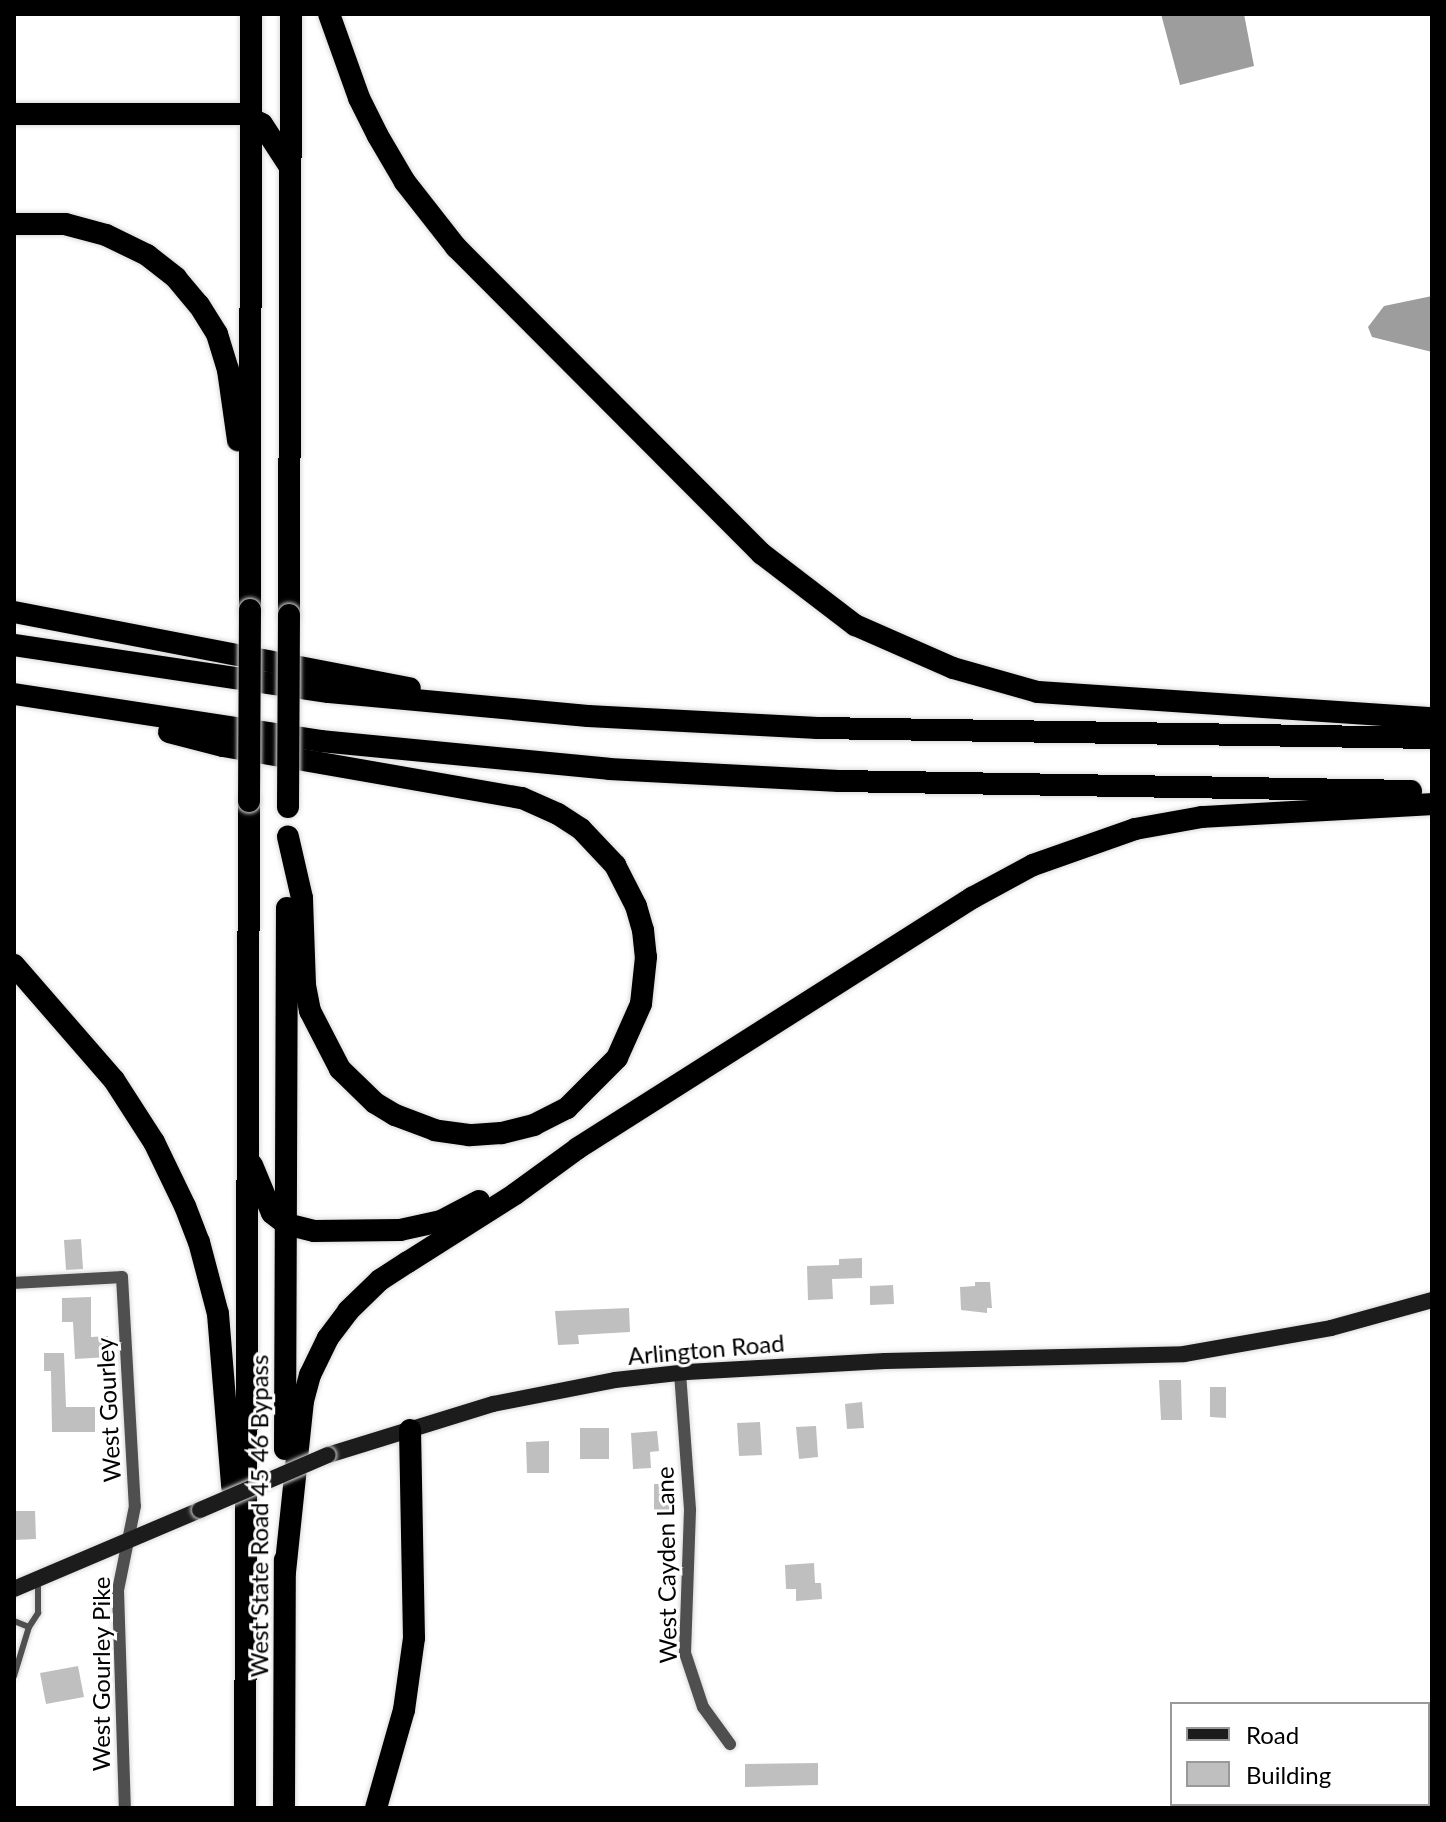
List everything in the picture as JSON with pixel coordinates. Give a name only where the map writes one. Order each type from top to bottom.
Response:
[{"type":"highway","points":[[245,1700],[251,14]]},
{"type":"highway","points":[[24,696],[223,746],[522,798],[558,814],[581,829],[615,865],[636,906],[643,930],[646,957],[641,1004],[617,1058],[567,1108],[534,1125],[501,1133],[469,1135],[435,1130],[395,1115],[375,1103],[340,1069],[310,1011],[305,985],[302,898],[288,837],[288,807],[289,615],[290,167],[291,14]]},
{"type":"highway","points":[[329,14],[359,98],[378,136],[405,182],[456,247],[762,554],[855,625],[953,668],[1038,692],[1432,718]]},
{"type":"highway","points":[[14,114],[235,113],[262,124],[290,167]]},
{"type":"highway","points":[[14,224],[65,224],[126,243],[162,266],[199,305],[217,334],[228,370],[243,476],[250,579]]},
{"type":"highway","points":[[14,612],[355,676],[501,709]]},
{"type":"highway","points":[[14,645],[215,677],[501,709],[733,725],[1432,738]]},
{"type":"highway","points":[[24,696],[320,741],[623,770],[854,782],[1432,791]]},
{"type":"highway","points":[[285,1572],[303,1401],[310,1375],[336,1325],[380,1280],[515,1194],[578,1148],[972,898],[1033,865],[1135,829],[1202,817],[1432,804]]},
{"type":"highway","name":"West State Road 45 46 Bypass","points":[[284,1808],[288,837]]},
{"type":"highway","points":[[14,965],[114,1080],[170,1171],[199,1242],[218,1314],[225,1378],[245,1700]]},
{"type":"highway","points":[[247,1153],[272,1213],[286,1224],[325,1231],[400,1230],[427,1225],[458,1213],[578,1148]]},
{"type":"highway","points":[[376,1808],[404,1710],[414,1638],[410,1430]]},
{"type":"highway","name":"West State Road 45 46 Bypass","points":[[245,1700],[245,1808]]},
{"type":"street","name":"West Gourley","points":[[14,1283],[122,1277],[135,1506],[127,1541]]},
{"type":"street","name":"Arlington Road","points":[[14,1589],[328,1455],[493,1404],[560,1390],[680,1373],[885,1361],[1184,1354],[1331,1328],[1432,1300]]},
{"type":"street","name":"West Cayden Lane","points":[[680,1373],[690,1510],[685,1653],[703,1707],[730,1744]]},
{"type":"street","name":"West Gourley Pike","points":[[125,1808],[118,1590],[127,1541]]},
{"type":"lane","points":[[14,1676],[29,1627],[38,1613],[38,1578]]},
{"type":"lane","points":[[14,1621],[29,1627]]},
{"type":"shaded area","points":[[1161,14],[1244,14],[1254,66],[1180,85]]},
{"type":"shaded area","points":[[1432,296],[1432,352],[1372,337],[1368,327],[1384,306]]},
{"type":"building","points":[[81,1239],[83,1269],[66,1270],[64,1240]]},
{"type":"building","points":[[862,1258],[862,1278],[832,1279],[833,1299],[808,1300],[807,1266],[839,1265],[839,1259]]},
{"type":"building","points":[[975,1282],[990,1282],[992,1308],[987,1308],[987,1313],[961,1310],[960,1287],[975,1286]]},
{"type":"building","points":[[893,1285],[894,1304],[870,1305],[870,1286]]},
{"type":"building","points":[[91,1297],[91,1337],[108,1336],[109,1357],[75,1359],[73,1322],[62,1322],[62,1298]]},
{"type":"building","points":[[629,1308],[630,1332],[578,1335],[579,1344],[558,1345],[555,1311]]},
{"type":"building","points":[[44,1353],[64,1353],[66,1407],[95,1407],[95,1432],[52,1432],[51,1371],[44,1371]]},
{"type":"building","points":[[1159,1380],[1181,1380],[1182,1420],[1161,1420]]},
{"type":"building","points":[[1210,1387],[1226,1387],[1226,1418],[1210,1417]]},
{"type":"building","points":[[862,1402],[864,1428],[847,1429],[845,1404]]},
{"type":"building","points":[[760,1422],[762,1455],[739,1456],[737,1423]]},
{"type":"building","points":[[816,1426],[818,1457],[799,1459],[796,1427]]},
{"type":"building","points":[[580,1428],[609,1428],[609,1459],[580,1459]]},
{"type":"building","points":[[657,1431],[659,1451],[650,1452],[651,1468],[633,1469],[631,1433]]},
{"type":"building","points":[[549,1441],[549,1473],[527,1473],[526,1442]]},
{"type":"building","points":[[654,1484],[673,1484],[674,1516],[654,1516]]},
{"type":"building","points":[[14,1511],[35,1511],[36,1539],[14,1540]]},
{"type":"building","points":[[814,1563],[815,1583],[821,1583],[822,1599],[796,1601],[796,1589],[786,1589],[785,1565]]},
{"type":"building","points":[[78,1666],[84,1697],[46,1704],[40,1673]]},
{"type":"building","points":[[818,1763],[818,1785],[745,1787],[745,1764]]}]
